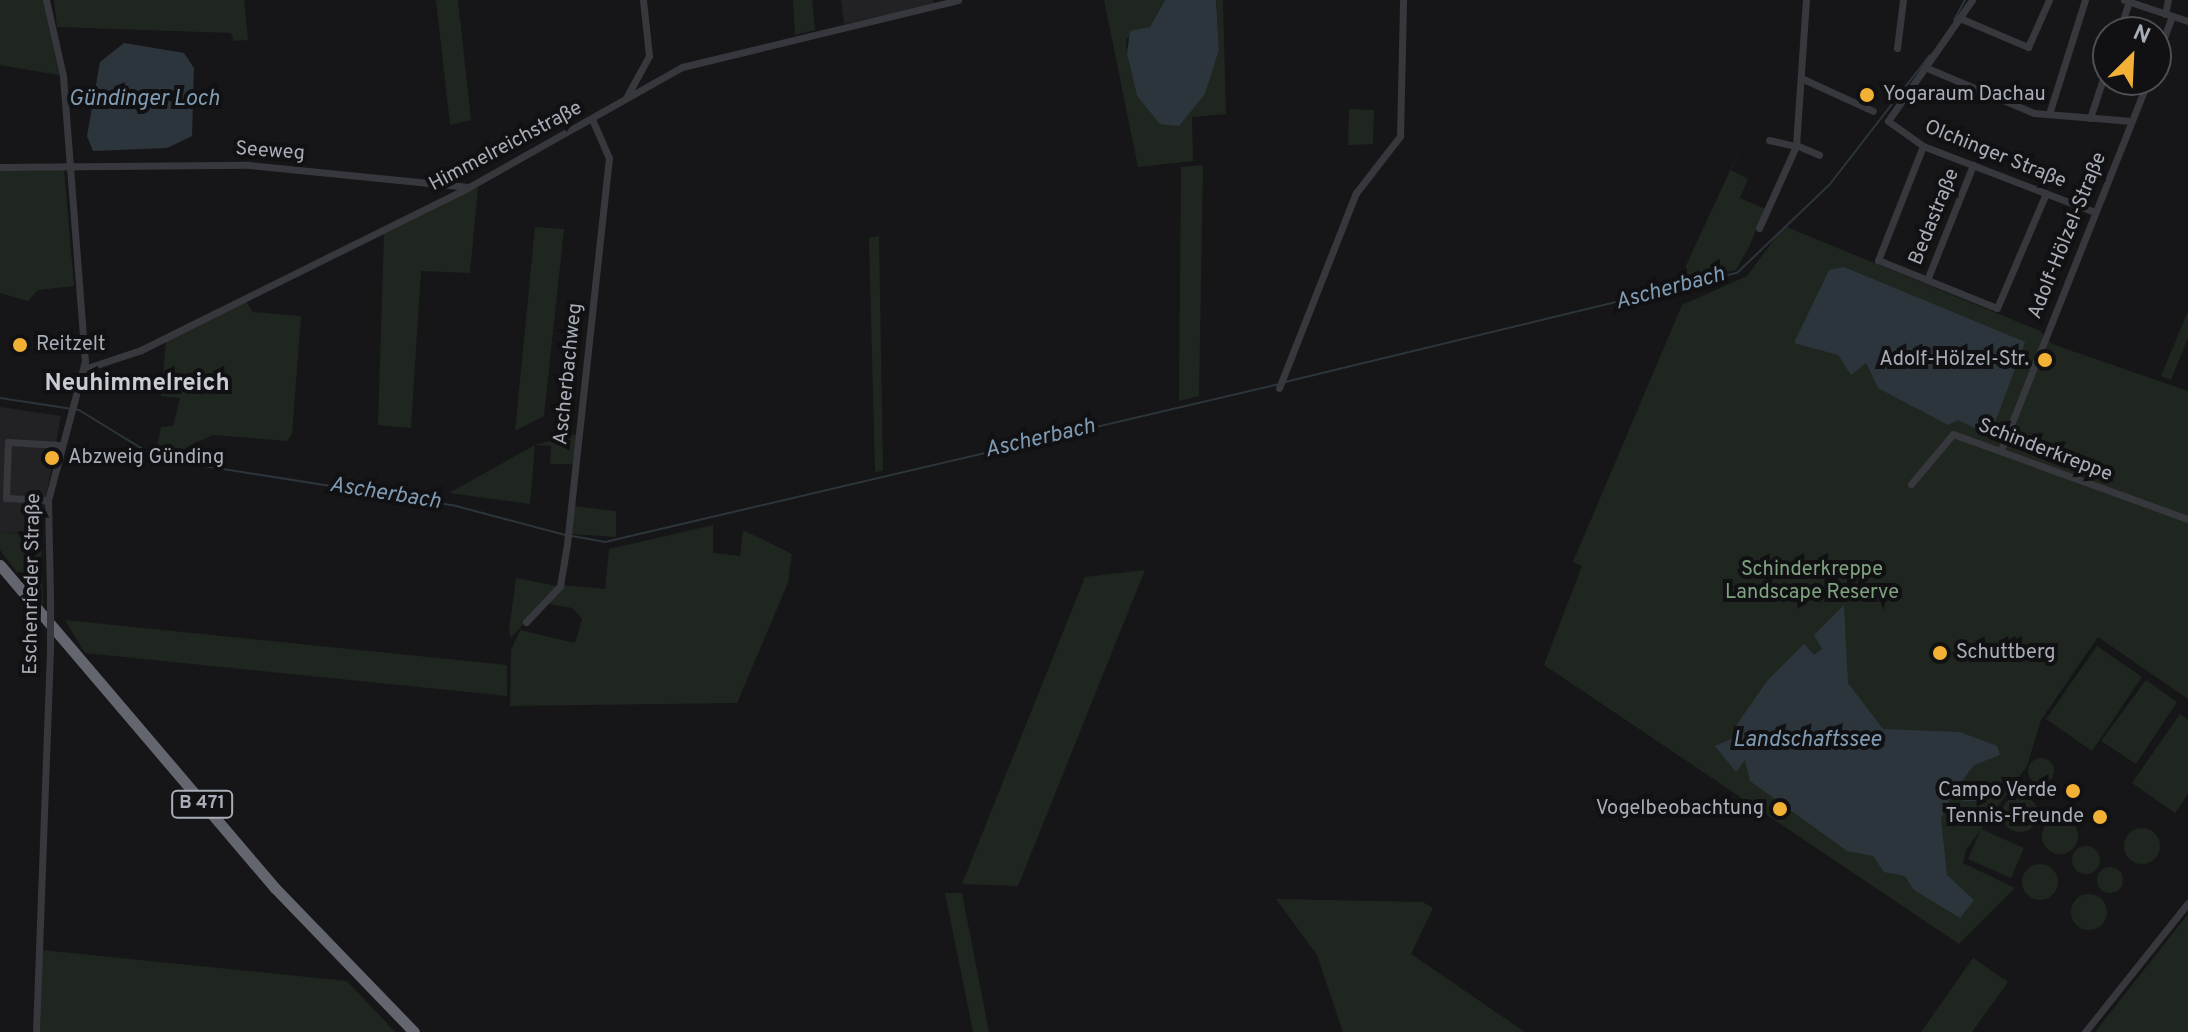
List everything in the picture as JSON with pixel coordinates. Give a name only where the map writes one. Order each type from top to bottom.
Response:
[{"type":"highway","name":"B 471","points":[[0,565],[275,888],[414,1032]]},
{"type":"street","name":"Eschenrieder Straße","points":[[36,1032],[50,650],[48,500],[60,445],[84,369],[63,76],[46,0]]},
{"type":"street","points":[[626,98],[649,56],[643,0]]},
{"type":"street","name":"Himmelreichstraße","points":[[84,369],[141,350],[469,187],[699,60],[958,0]]},
{"type":"street","points":[[1280,384],[1356,193],[1400,136],[1403,0]]},
{"type":"street","points":[[1759,228],[1796,145],[1806,0]]},
{"type":"street","points":[[1897,48],[1903,0]]},
{"type":"street","points":[[1972,0],[1927,68],[2049,114],[2132,121]]},
{"type":"street","points":[[1962,19],[2028,47],[2049,0]]},
{"type":"street","points":[[2049,114],[2085,0]]},
{"type":"street","points":[[2168,0],[2169,15]]},
{"type":"street","points":[[2126,1],[2188,21]]},
{"type":"street","name":"Olchinger Straße","points":[[1927,68],[1888,121],[1923,146],[2095,212]]},
{"type":"street","points":[[1801,78],[1873,111]]},
{"type":"street","points":[[2090,118],[2097,96]]},
{"type":"street","name":"Adolf-Hölzel-Straße","points":[[2001,450],[2142,96]]},
{"type":"street","name":"Ascherbachweg","points":[[526,622],[560,586],[568,535],[609,158],[592,119]]},
{"type":"street","points":[[1769,140],[1796,145],[1819,155]]},
{"type":"street","points":[[1923,146],[1878,260],[1997,308],[2046,193]]},
{"type":"street","name":"Seeweg","points":[[0,167],[249,165],[469,187]]},
{"type":"street","name":"Bedastraße","points":[[1927,280],[1973,165]]},
{"type":"street","name":"Schinderkreppe","points":[[1911,484],[1953,434],[2188,519]]},
{"type":"street","points":[[48,500],[6,498],[8,442],[60,445]]},
{"type":"street","points":[[2085,1032],[2188,903]]},
{"type":"shaded area","points":[[841,0],[933,0],[934,4],[844,24]]},
{"type":"shaded area","points":[[0,407],[61,416],[39,535],[0,532]]},
{"type":"green space","points":[[0,0],[43,0],[59,75],[0,65]]},
{"type":"green space","points":[[54,0],[244,0],[248,40],[234,41],[231,33],[57,27]]},
{"type":"green space","points":[[436,0],[458,0],[471,120],[450,125]]},
{"type":"green space","points":[[793,0],[812,0],[815,30],[795,35]]},
{"type":"green space","points":[[1104,0],[1165,0],[1150,27],[1126,39],[1127,54],[1137,96],[1188,110],[1205,93],[1219,50],[1216,0],[1223,0],[1226,114],[1192,117],[1193,161],[1138,167]]},
{"type":"green space","points":[[1349,109],[1374,110],[1373,144],[1348,145]]},
{"type":"green space","points":[[1746,136],[1731,170],[1748,179],[1740,198],[1765,209],[1750,245],[1736,270],[1677,285]]},
{"type":"green space","points":[[1203,165],[1199,396],[1179,401],[1181,167]]},
{"type":"green space","points":[[64,169],[74,286],[38,290],[28,301],[0,293],[0,170]]},
{"type":"green space","points":[[478,187],[470,273],[421,271],[411,428],[378,425],[384,233]]},
{"type":"green space","name":"Schinderkreppe Landscape Reserve","points":[[1784,226],[2040,331],[2052,344],[2188,391],[2188,699],[2098,637],[2041,720],[2027,766],[1966,850],[1963,863],[2015,888],[1959,944],[1544,665],[1582,566],[1573,562],[1682,305],[1747,276]]},
{"type":"green space","points":[[535,227],[564,229],[544,416],[515,431]]},
{"type":"green space","points":[[879,236],[883,471],[875,472],[869,238]]},
{"type":"green space","points":[[245,300],[253,312],[301,316],[292,434],[287,441],[213,435],[169,456],[156,451],[161,427],[173,426],[180,398],[161,396],[166,339]]},
{"type":"green space","points":[[2188,311],[2188,338],[2171,380],[2161,376]]},
{"type":"green space","points":[[576,434],[573,464],[550,464],[551,446],[535,445]]},
{"type":"green space","points":[[535,445],[530,504],[449,493]]},
{"type":"green space","points":[[574,506],[616,511],[616,537],[571,534]]},
{"type":"green space","points":[[713,525],[713,553],[740,556],[743,530],[792,554],[788,583],[737,703],[510,706],[511,650],[520,630],[575,643],[582,619],[572,608],[549,604],[561,585],[605,589],[609,549]]},
{"type":"green space","points":[[0,532],[41,537],[43,607],[0,550]]},
{"type":"green space","points":[[1145,570],[1018,886],[962,884],[1085,577]]},
{"type":"green space","points":[[516,578],[557,586],[511,638],[509,630]]},
{"type":"green space","points":[[65,620],[507,665],[507,696],[85,653]]},
{"type":"green space","points":[[2097,646],[2142,677],[2092,751],[2046,719]]},
{"type":"green space","points":[[2146,680],[2177,702],[2136,764],[2101,741]]},
{"type":"green space","points":[[2180,714],[2188,720],[2188,794],[2175,813],[2132,783]]},
{"type":"green space","points":[[2041,758],[2050,762],[2054,771],[2050,780],[2041,784],[2032,780],[2028,771],[2032,762]]},
{"type":"green space","points":[[2020,796],[2033,801],[2038,814],[2033,827],[2020,832],[2007,827],[2002,814],[2007,801]]},
{"type":"green space","points":[[2060,818],[2073,823],[2078,836],[2073,849],[2060,854],[2047,849],[2042,836],[2047,823]]},
{"type":"green space","points":[[2142,828],[2155,833],[2160,846],[2155,859],[2142,864],[2129,859],[2124,846],[2129,833]]},
{"type":"green space","points":[[1981,829],[2024,848],[2011,878],[1968,859]]},
{"type":"green space","points":[[2086,846],[2096,850],[2100,860],[2096,870],[2086,874],[2076,870],[2072,860],[2076,850]]},
{"type":"green space","points":[[2040,864],[2053,869],[2058,882],[2053,895],[2040,900],[2027,895],[2022,882],[2027,869]]},
{"type":"green space","points":[[2110,867],[2119,871],[2123,880],[2119,889],[2110,893],[2101,889],[2097,880],[2101,871]]},
{"type":"green space","points":[[945,893],[962,893],[989,1032],[973,1032]]},
{"type":"green space","points":[[2089,894],[2102,899],[2107,912],[2102,925],[2089,930],[2076,925],[2071,912],[2076,899]]},
{"type":"green space","points":[[1276,899],[1423,902],[1433,908],[1411,954],[1525,1032],[1343,1032],[1317,955]]},
{"type":"green space","points":[[2188,914],[2188,1032],[2095,1032]]},
{"type":"green space","points":[[42,950],[347,981],[395,1032],[40,1032]]},
{"type":"green space","points":[[1973,958],[2008,982],[1972,1032],[1921,1032]]},
{"type":"water","points":[[1165,0],[1216,0],[1219,50],[1205,94],[1179,126],[1160,124],[1137,96],[1127,54],[1130,31],[1150,27]]},
{"type":"water","name":"Gündinger Loch","points":[[124,43],[184,53],[194,68],[192,136],[167,148],[93,151],[87,136],[100,62]]},
{"type":"water","points":[[1844,267],[2025,342],[1990,436],[1958,420],[1948,425],[1878,388],[1866,363],[1851,375],[1838,355],[1794,343],[1829,270]]},
{"type":"water","name":"Landschaftssee","points":[[1844,605],[1848,683],[1883,729],[1960,732],[1997,746],[2000,755],[1974,765],[1962,781],[1977,801],[1963,801],[1954,791],[1941,819],[1947,875],[1974,900],[1960,918],[1914,890],[1905,876],[1884,872],[1873,856],[1847,851],[1750,781],[1745,760],[1736,772],[1715,746],[1738,736],[1733,730],[1767,681],[1804,644],[1814,655],[1822,649],[1814,635]]},
{"type":"waterway","name":"Ascherbach","points":[[1954,20],[1965,0]]},
{"type":"waterway","name":"Ascherbach","points":[[1285,382],[1738,272],[1830,184],[1930,55]]},
{"type":"waterway","name":"Ascherbach","points":[[572,536],[605,542],[1279,384]]},
{"type":"waterway","name":"Ascherbach","points":[[0,398],[79,410],[149,453],[179,462],[456,506],[565,535]]},
{"type":"place","name":"Yogaraum Dachau","points":[[1867,95]]},
{"type":"place","name":"Reitzelt","points":[[20,345]]},
{"type":"place","name":"Adolf-Hölzel-Str.","points":[[2045,360]]},
{"type":"place","name":"Abzweig Günding","points":[[52,458]]},
{"type":"place","name":"Schuttberg","points":[[1940,653]]},
{"type":"place","name":"Campo Verde","points":[[2073,791]]},
{"type":"place","name":"Vogelbeobachtung","points":[[1780,809]]},
{"type":"place","name":"Tennis-Freunde","points":[[2100,817]]},
{"type":"district","name":"Neuhimmelreich","points":[[137,385]]}]
